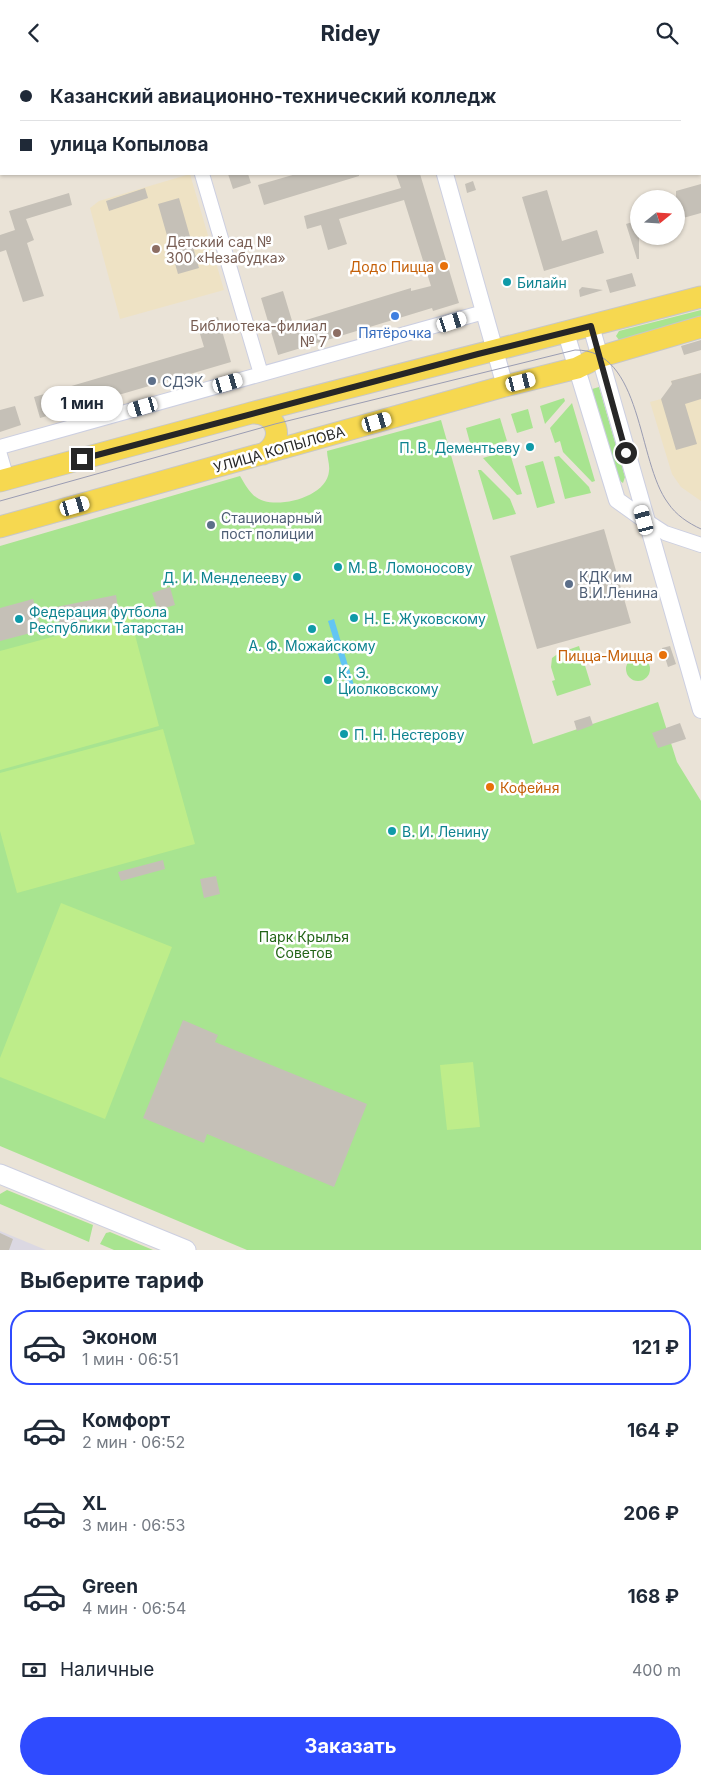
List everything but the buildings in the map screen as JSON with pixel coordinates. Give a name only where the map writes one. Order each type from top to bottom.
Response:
[{"type":"main road","points":[[4,480],[494,349],[566,333],[701,297]]},
{"type":"main road","name":"УЛИЦА КОПЫЛОВА","points":[[0,527],[505,386],[577,368],[599,357],[701,327]]},
{"type":"main road","points":[[252,413],[266,415],[272,420],[278,431],[274,445],[263,454]]},
{"type":"main road","points":[[0,1174],[186,1250]]},
{"type":"street","points":[[202,175],[260,374]]},
{"type":"street","points":[[445,175],[505,386]]},
{"type":"street","points":[[0,447],[484,313]]},
{"type":"street","points":[[591,326],[644,520],[701,710]]},
{"type":"street","points":[[566,333],[617,501],[665,533],[701,545]]},
{"type":"street","points":[[0,455],[4,480]]},
{"type":"shaded area","name":"Детский сад № 300 «Незабудка»","points":[[190,175],[224,290],[120,319],[90,208],[99,201]]},
{"type":"shaded area","points":[[701,373],[701,501],[681,487],[672,474],[650,402],[661,399],[673,387],[671,381]]},
{"type":"shaded area","points":[[0,1231],[46,1250],[0,1250]]},
{"type":"green space","points":[[701,310],[701,318],[619,340],[616,336],[619,331]]},
{"type":"green space","points":[[599,387],[625,477],[623,483],[619,480],[616,473],[592,389]]},
{"type":"green space","points":[[564,398],[565,401],[545,424],[540,406]]},
{"type":"green space","points":[[572,403],[595,481],[592,482],[563,452],[560,441],[555,443],[550,428]]},
{"type":"green space","points":[[528,409],[533,428],[517,433],[511,414]]},
{"type":"green space","points":[[500,418],[507,441],[472,450],[466,428]]},
{"type":"green space","name":"Парк Крылья Советов","points":[[441,420],[533,744],[658,702],[677,762],[701,801],[701,1250],[247,1250],[0,1146],[0,546],[240,476],[250,491],[264,501],[293,501],[313,493],[326,480],[329,469],[327,451]]},
{"type":"green space","points":[[509,450],[522,494],[517,495],[483,458]]},
{"type":"green space","points":[[559,456],[589,487],[591,493],[565,499],[554,457]]},
{"type":"green space","points":[[543,461],[555,503],[537,508],[525,466]]},
{"type":"green space","points":[[478,470],[481,470],[510,499],[516,514],[493,520]]},
{"type":"green space","points":[[130,616],[159,726],[0,770],[0,651]]},
{"type":"green space","points":[[579,646],[591,685],[557,696],[552,681],[555,680],[551,667],[552,658],[559,653]]},
{"type":"green space","points":[[638,657],[647,660],[650,669],[647,678],[638,681],[629,678],[626,669],[629,660]]},
{"type":"green space","points":[[163,729],[195,844],[17,893],[0,831],[0,773]]},
{"type":"green space","points":[[61,903],[172,947],[105,1119],[0,1077],[0,1058]]},
{"type":"green space","points":[[473,1062],[480,1127],[447,1130],[440,1065]]},
{"type":"green space","points":[[7,1190],[93,1225],[89,1242],[0,1204],[0,1194]]},
{"type":"green space","points":[[110,1232],[153,1250],[114,1250],[100,1244],[106,1233]]},
{"type":"water","points":[[334,619],[356,692],[350,693],[328,621]]},
{"type":"tram line","points":[[0,501],[275,424],[575,350],[597,355],[614,368],[626,387],[658,485],[675,511],[701,529]]},
{"type":"place","name":"Детский сад № 300 «Незабудка»","points":[[156,249]]},
{"type":"place","name":"Додо Пицца","points":[[444,266]]},
{"type":"place","name":"Билайн","points":[[507,282]]},
{"type":"place","name":"Пятёрочка","points":[[395,316]]},
{"type":"place","name":"Библиотека-филиал № 7","points":[[337,333]]},
{"type":"place","name":"СДЭК","points":[[152,381]]},
{"type":"place","name":"П. В. Дементьеву","points":[[530,447]]},
{"type":"place","name":"Стационарный пост полиции","points":[[211,525]]},
{"type":"place","name":"М. В. Ломоносову","points":[[338,567]]},
{"type":"place","name":"Д. И. Менделееву","points":[[297,577]]},
{"type":"place","name":"КДК им В.И.Ленина","points":[[569,584]]},
{"type":"place","name":"Н. Е. Жуковскому","points":[[354,618]]},
{"type":"place","name":"Федерация футбола Республики Татарстан","points":[[19,619]]},
{"type":"place","name":"А. Ф. Можайскому","points":[[312,629]]},
{"type":"place","name":"Пицца-Мицца","points":[[663,655]]},
{"type":"place","name":"К. Э. Циолковскому","points":[[328,680]]},
{"type":"place","name":"П. Н. Нестерову","points":[[344,734]]},
{"type":"place","name":"Кофейня","points":[[490,787]]},
{"type":"place","name":"В. И. Ленину","points":[[392,831]]},
{"type":"route","points":[[82,459],[252,413],[591,326],[626,453]]}]
